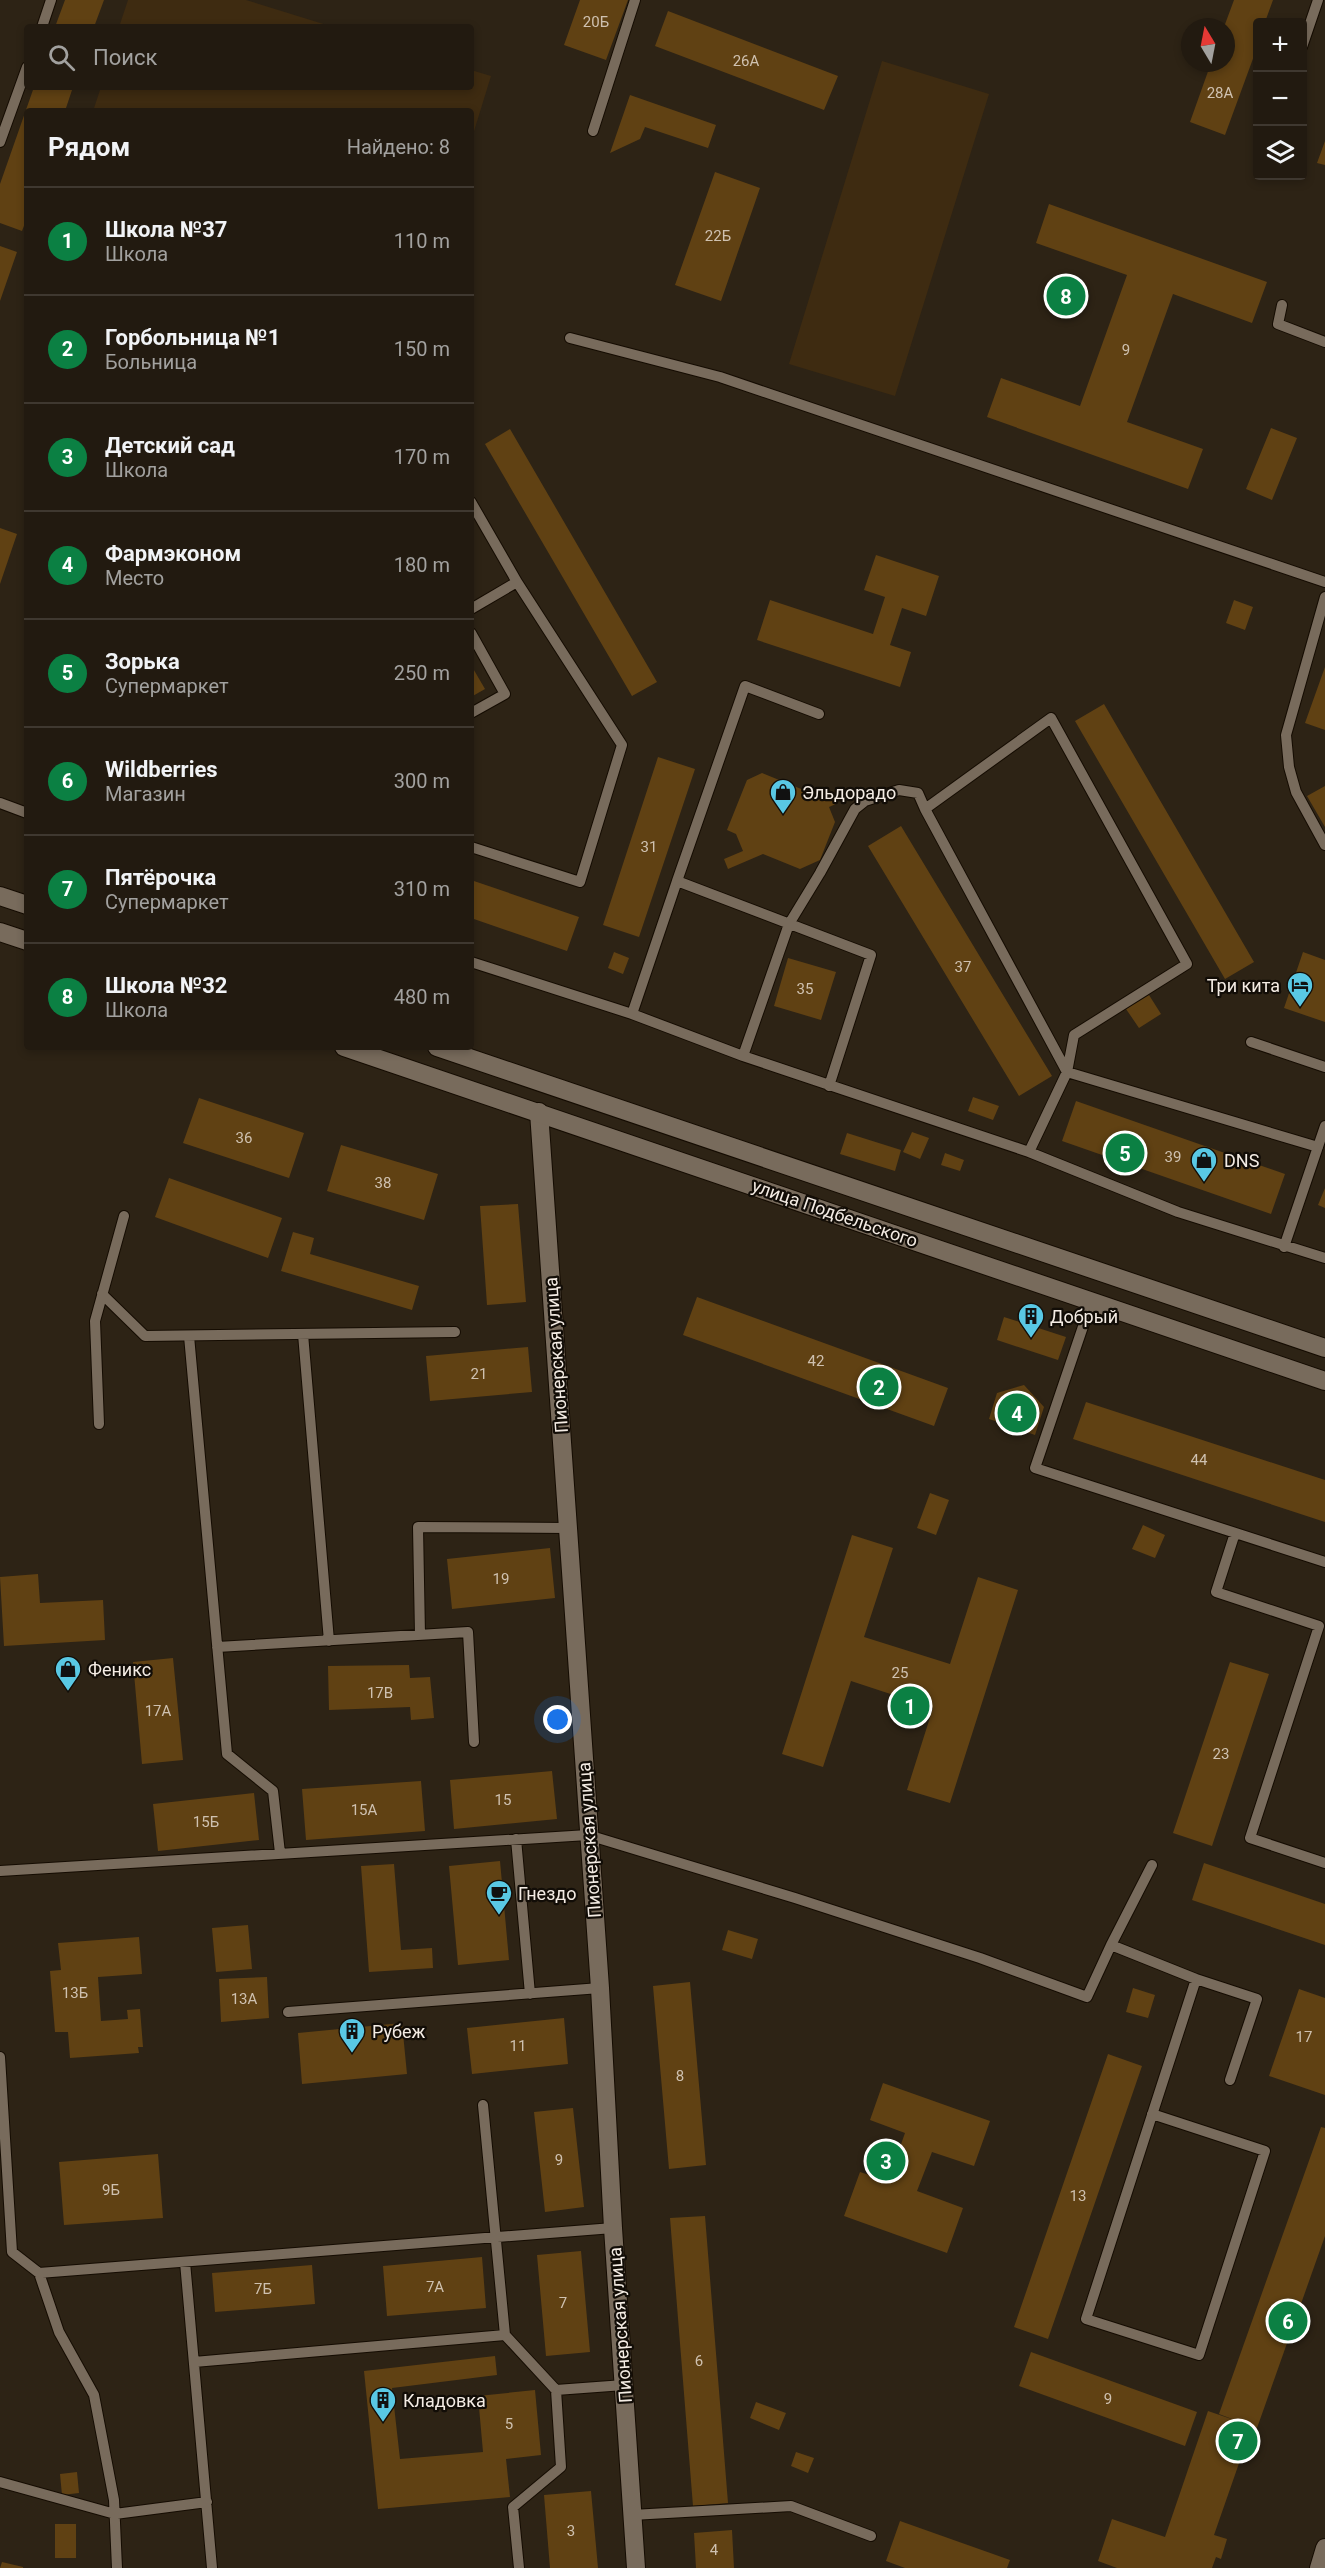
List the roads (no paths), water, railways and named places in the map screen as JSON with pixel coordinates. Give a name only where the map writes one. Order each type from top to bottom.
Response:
[{"type":"main road","points":[[0,896],[24,904]]},
{"type":"main road","points":[[0,932],[24,940]]},
{"type":"main road","name":"улица Подбельского","points":[[353,1050],[1325,1381]]},
{"type":"main road","name":"улица Подбельского","points":[[446,1050],[1325,1348]]},
{"type":"main road","name":"Пионерская улица","points":[[539,1112],[600,1988],[613,2228],[636,2568]]},
{"type":"main road","points":[[1319,2568],[1325,2548]]},
{"type":"lane","points":[[43,24],[51,0]]},
{"type":"lane","points":[[593,131],[635,0]]},
{"type":"lane","points":[[1307,32],[1318,0]]},
{"type":"lane","points":[[0,142],[24,75]]},
{"type":"lane","points":[[1282,305],[1278,324],[1325,342]]},
{"type":"lane","points":[[570,338],[720,377],[1325,582]]},
{"type":"lane","points":[[474,507],[517,582],[622,745],[580,882],[474,848]]},
{"type":"lane","points":[[474,607],[517,582]]},
{"type":"lane","points":[[1325,597],[1286,735],[1289,767],[1296,792],[1325,845]]},
{"type":"lane","points":[[474,638],[505,694],[474,712]]},
{"type":"lane","points":[[632,1014],[745,686],[819,714]]},
{"type":"lane","points":[[926,809],[1052,718],[1187,964],[1074,1035],[1067,1072],[1029,1152]]},
{"type":"lane","points":[[743,1056],[789,924],[855,809],[865,801],[898,790],[918,793],[1067,1072],[1318,1147]]},
{"type":"lane","points":[[0,803],[24,812]]},
{"type":"lane","points":[[677,881],[872,956],[829,1086]]},
{"type":"lane","points":[[474,963],[632,1014],[829,1086],[1029,1152],[1178,1212],[1325,1258]]},
{"type":"lane","points":[[1251,1041],[1325,1067]]},
{"type":"lane","points":[[1284,1246],[1325,1126]]},
{"type":"lane","points":[[99,1424],[95,1321],[124,1216]]},
{"type":"lane","points":[[102,1294],[145,1336],[455,1332]]},
{"type":"lane","points":[[1092,1300],[1035,1468],[1325,1562]]},
{"type":"lane","points":[[303,1334],[329,1641]]},
{"type":"lane","points":[[189,1336],[226,1754],[273,1791],[280,1853]]},
{"type":"lane","points":[[420,1635],[418,1527],[567,1528]]},
{"type":"lane","points":[[1235,1533],[1216,1592],[1319,1626],[1250,1838],[1325,1863]]},
{"type":"lane","points":[[217,1647],[468,1632],[474,1742]]},
{"type":"lane","points":[[0,1871],[588,1835],[828,1908],[980,1958],[1087,1997],[1152,1865]]},
{"type":"lane","points":[[516,1839],[530,1994]]},
{"type":"lane","points":[[1112,1945],[1196,1979],[1257,1999],[1230,2080]]},
{"type":"lane","points":[[1152,2114],[1265,2151],[1199,2355],[1086,2319],[1152,2114],[1196,1979]]},
{"type":"lane","points":[[288,2012],[600,1988]]},
{"type":"lane","points":[[0,2057],[12,2252],[39,2273],[59,2332],[94,2395],[114,2500],[117,2568]]},
{"type":"lane","points":[[483,2105],[506,2334],[556,2390],[561,2467],[513,2507],[519,2568]]},
{"type":"lane","points":[[39,2273],[613,2228]]},
{"type":"lane","points":[[185,2262],[212,2568]]},
{"type":"lane","points":[[194,2362],[506,2334]]},
{"type":"lane","points":[[556,2390],[624,2385]]},
{"type":"lane","points":[[0,2482],[115,2514],[207,2502]]},
{"type":"lane","points":[[632,2515],[791,2506],[871,2536]]},
{"type":"place","name":"Школа №32","points":[[1066,296]]},
{"type":"place","name":"Эльдорадо","points":[[783,815]]},
{"type":"place","name":"Три кита","points":[[1300,1008]]},
{"type":"place","name":"Зорька","points":[[1125,1153]]},
{"type":"place","name":"DNS","points":[[1204,1183]]},
{"type":"place","name":"Добрый","points":[[1031,1339]]},
{"type":"place","name":"Горбольница №1","points":[[879,1387]]},
{"type":"place","name":"Фармэконом","points":[[1017,1413]]},
{"type":"place","name":"Феникс","points":[[68,1692]]},
{"type":"place","name":"Школа №37","points":[[910,1706]]},
{"type":"place","name":"Гнездо","points":[[499,1916]]},
{"type":"place","name":"Рубеж","points":[[352,2054]]},
{"type":"place","name":"Детский сад","points":[[886,2161]]},
{"type":"place","name":"Wildberries","points":[[1288,2321]]},
{"type":"place","name":"Кладовка","points":[[383,2423]]},
{"type":"place","name":"Пятёрочка","points":[[1238,2441]]}]
